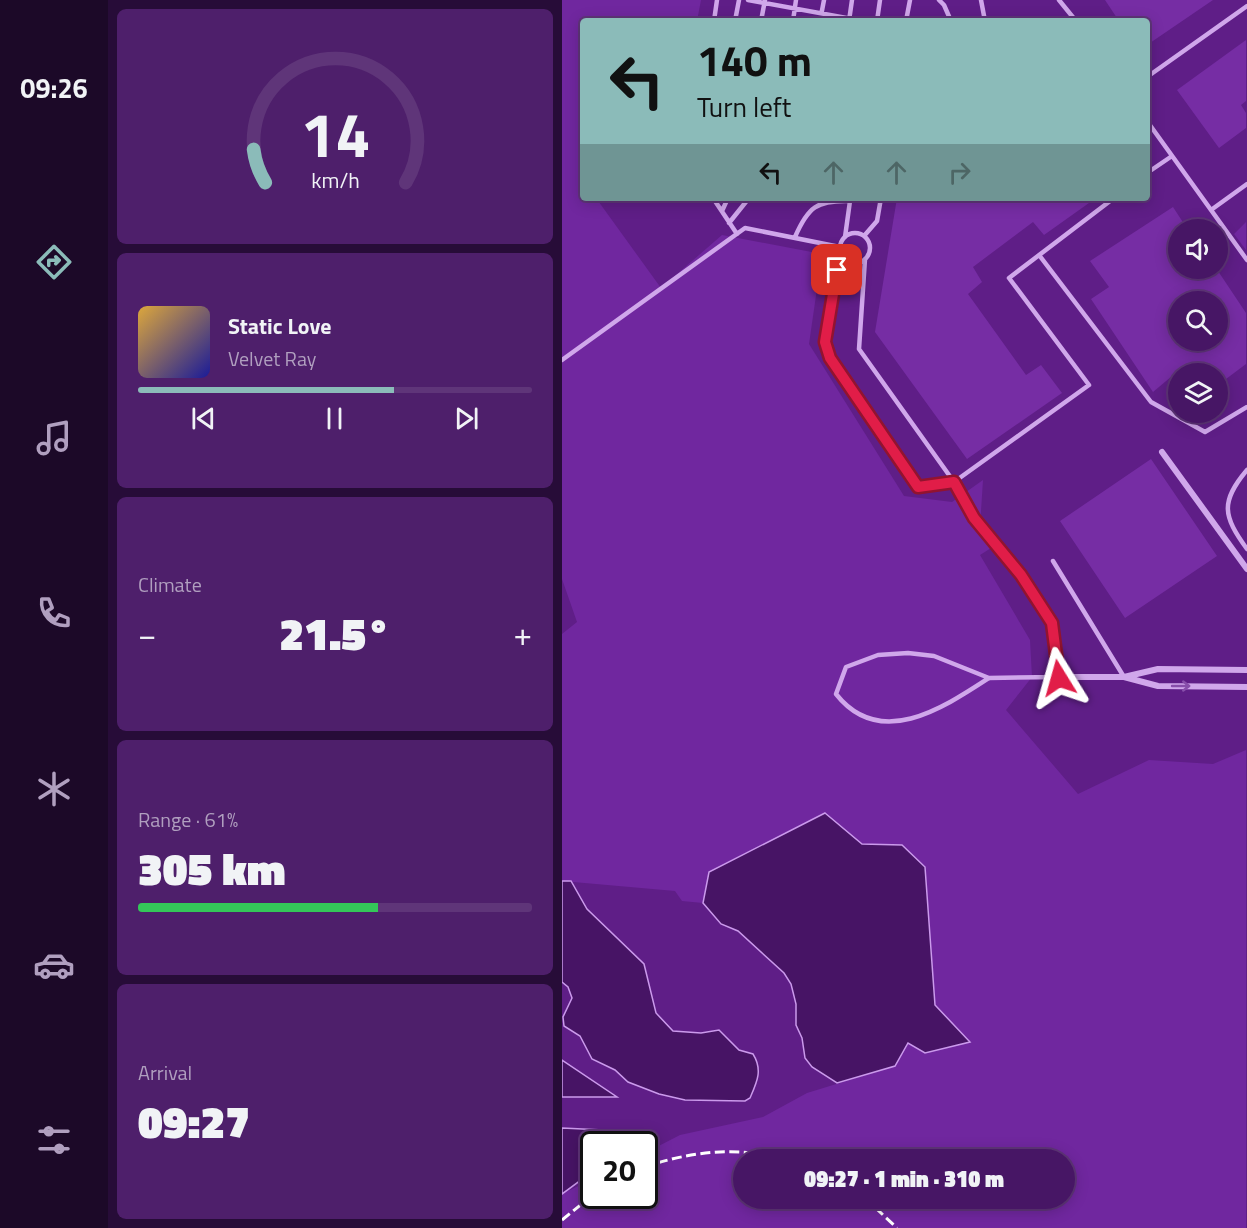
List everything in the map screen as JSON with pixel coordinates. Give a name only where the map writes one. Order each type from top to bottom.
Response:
[{"type":"street","points":[[1162,452],[1246,569]]},
{"type":"street","points":[[1059,678],[1124,677],[1158,669],[1246,670]]},
{"type":"street","points":[[1124,677],[1158,686],[1246,687]]},
{"type":"lane","points":[[714,18],[717,0]]},
{"type":"lane","points":[[736,18],[739,0]]},
{"type":"lane","points":[[748,0],[765,1],[844,18]]},
{"type":"lane","points":[[793,18],[796,0]]},
{"type":"lane","points":[[820,18],[824,0]]},
{"type":"lane","points":[[849,18],[852,0]]},
{"type":"lane","points":[[877,18],[880,0]]},
{"type":"lane","points":[[907,18],[910,0]]},
{"type":"lane","points":[[939,0],[950,18]]},
{"type":"lane","points":[[981,0],[984,18]]},
{"type":"lane","points":[[1059,0],[1074,18]]},
{"type":"lane","points":[[762,18],[765,1]]},
{"type":"lane","points":[[1150,75],[1246,6]]},
{"type":"lane","points":[[1150,125],[1246,260]]},
{"type":"lane","points":[[1150,171],[1172,156]]},
{"type":"lane","points":[[1211,210],[1246,184]]},
{"type":"lane","points":[[715,201],[737,234]]},
{"type":"lane","points":[[722,211],[727,201]]},
{"type":"lane","points":[[729,223],[747,201]]},
{"type":"lane","points":[[795,237],[808,213],[821,203],[836,201]]},
{"type":"lane","points":[[850,201],[825,342],[830,358],[918,487],[954,482],[1089,385],[1009,278],[1110,201]]},
{"type":"lane","points":[[864,236],[877,221],[880,201]]},
{"type":"lane","points":[[562,360],[745,228],[795,237],[841,249],[851,262],[865,259]]},
{"type":"lane","points":[[845,238],[854,233],[864,236],[870,248],[865,259],[859,349],[954,482],[974,518],[1021,575],[1052,623],[1059,678],[989,678],[934,656],[908,653],[878,655],[846,667],[836,694],[846,708],[866,719],[900,721],[928,714],[989,678]]},
{"type":"lane","points":[[1039,255],[1151,402],[1205,432],[1246,407]]},
{"type":"lane","points":[[1246,470],[1230,490],[1227,510],[1235,532],[1246,549]]},
{"type":"lane","points":[[1053,561],[1124,677]]},
{"type":"shaded area","points":[[562,0],[701,0],[698,18],[580,18],[580,201],[598,201],[661,288],[722,235],[822,254],[809,344],[904,496],[952,502],[983,480],[980,527],[999,543],[980,555],[1030,640],[1032,677],[1006,710],[1078,794],[1149,760],[1213,764],[1246,750],[1246,1228],[562,1228],[562,1128],[623,1131],[580,1131],[580,1181],[568,1191],[580,1185],[580,1209],[658,1209],[658,1146],[680,1135],[763,1117],[807,1093],[895,1066],[908,1043],[970,1042],[935,1005],[925,867],[902,845],[862,844],[825,814],[709,872],[703,903],[682,901],[675,891],[562,881],[562,634],[577,622],[562,579]]},
{"type":"shaded area","points":[[1246,222],[1246,250],[1234,234]]},
{"type":"shaded area","points":[[825,813],[862,844],[902,845],[925,867],[935,1005],[970,1042],[925,1053],[908,1043],[895,1066],[837,1083],[812,1067],[805,1058],[802,1038],[796,1025],[796,1004],[791,984],[784,973],[738,931],[721,924],[703,903],[709,872]]},
{"type":"shaded area","points":[[562,881],[571,881],[587,909],[644,964],[656,1013],[673,1031],[701,1033],[719,1030],[739,1050],[753,1054],[758,1071],[757,1081],[750,1098],[745,1101],[685,1100],[659,1094],[628,1082],[615,1070],[592,1059],[580,1036],[564,1026],[563,1017],[572,998],[568,987],[562,982]]},
{"type":"shaded area","points":[[562,1060],[617,1097],[562,1097]]},
{"type":"shaded area","points":[[562,1128],[623,1131],[580,1131],[580,1181],[562,1194]]},
{"type":"building","points":[[1105,0],[1213,0],[1150,43],[1150,18],[1117,18]]},
{"type":"building","points":[[1246,40],[1246,101],[1241,105],[1246,113],[1246,128],[1219,148],[1177,90]]},
{"type":"building","points":[[897,201],[1092,201],[1044,235],[1033,222],[973,267],[982,282],[968,294],[1026,375],[1041,365],[1062,393],[967,459],[875,332]]},
{"type":"building","points":[[1173,207],[1181,219],[1168,219],[1168,279],[1223,279],[1246,313],[1246,364],[1228,378],[1228,363],[1168,363],[1168,379],[1153,392],[1091,299],[1109,287],[1090,261]]},
{"type":"building","points":[[1151,459],[1217,556],[1125,618],[1060,521]]},
{"type":"railway","points":[[658,1163],[696,1154],[733,1152]]},
{"type":"railway","points":[[562,1220],[580,1205]]},
{"type":"railway","points":[[877,1209],[897,1228]]},
{"type":"route","points":[[837,270],[825,342],[830,358],[918,487],[954,482],[974,518],[1021,575],[1052,623],[1059,678]]}]
